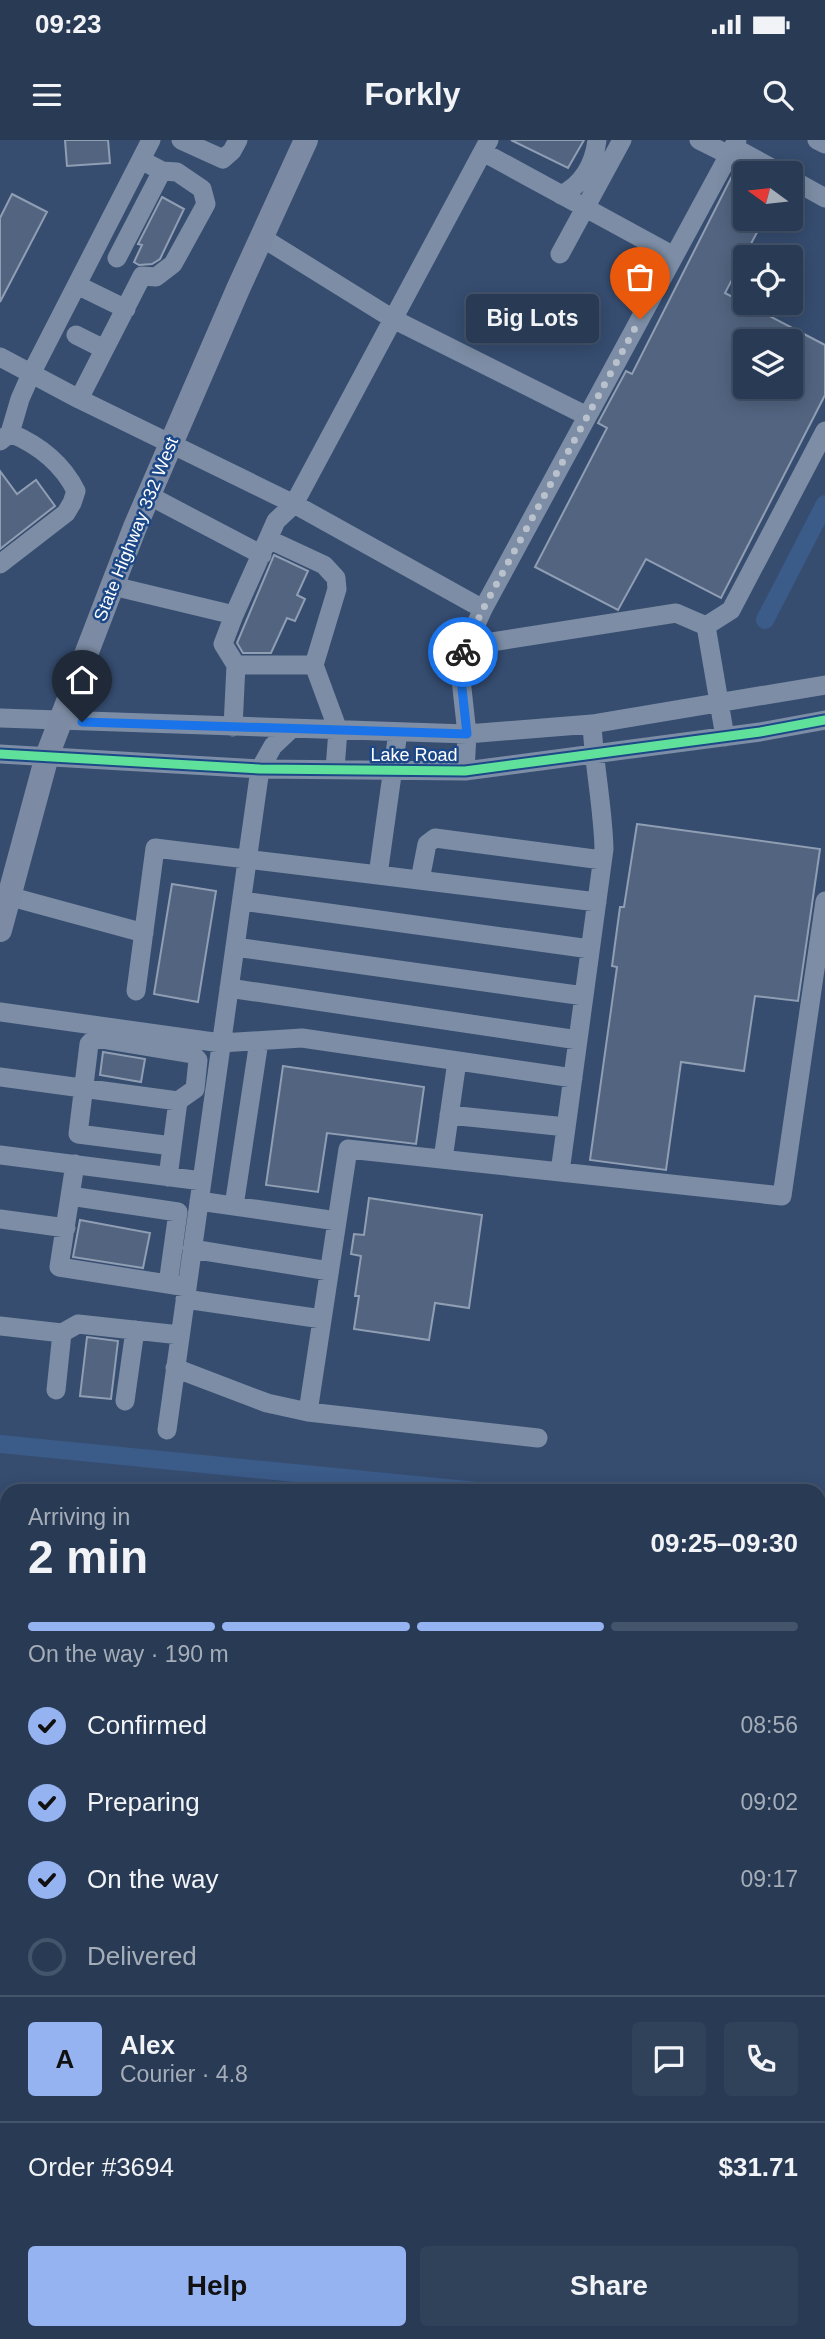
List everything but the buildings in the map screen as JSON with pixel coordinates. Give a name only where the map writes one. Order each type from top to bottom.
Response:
[{"type":"main road","name":"State Highway 332 West","points":[[0,930],[47,756],[148,495],[306,140]]},
{"type":"street","points":[[0,564],[66,513],[72,503],[76,491],[69,478],[49,455],[27,440],[5,437],[31,374],[151,140]]},
{"type":"street","points":[[191,142],[223,159],[232,151],[238,140]]},
{"type":"street","points":[[561,195],[575,188],[584,177],[595,155],[597,140]]},
{"type":"street","points":[[560,254],[622,140]]},
{"type":"street","points":[[699,140],[733,147],[758,161]]},
{"type":"street","points":[[817,140],[825,144]]},
{"type":"street","points":[[233,727],[236,665],[223,644],[234,615],[276,522],[294,504],[486,146],[561,195],[674,256]]},
{"type":"street","points":[[465,771],[467,734],[459,661],[483,609],[733,147]]},
{"type":"street","points":[[96,246],[142,275],[156,277],[173,264],[206,204],[202,189],[177,172],[162,171],[141,160]]},
{"type":"street","points":[[117,258],[162,171]]},
{"type":"street","points":[[803,186],[825,198]]},
{"type":"street","points":[[261,237],[393,319],[587,416]]},
{"type":"street","points":[[79,399],[142,275]]},
{"type":"street","points":[[77,285],[125,309]]},
{"type":"street","points":[[76,335],[104,349]]},
{"type":"street","points":[[0,357],[79,399],[294,504],[483,609]]},
{"type":"street","points":[[706,626],[731,610],[825,431]]},
{"type":"street","points":[[148,495],[265,547],[324,565],[336,578],[337,589],[314,665],[338,730],[335,769]]},
{"type":"street","points":[[113,586],[234,615]]},
{"type":"street","points":[[466,646],[676,613],[706,626]]},
{"type":"street","points":[[706,626],[725,737]]},
{"type":"street","points":[[236,665],[314,665]]},
{"type":"street","name":"Lake Road","points":[[0,718],[467,734],[592,724],[825,685]]},
{"type":"street","name":"Lake Road","points":[[0,754],[260,769],[465,771],[725,737],[825,720]]},
{"type":"street","points":[[560,1172],[602,860],[603,820],[592,724]]},
{"type":"street","points":[[180,1290],[192,1249],[260,769],[273,746],[291,729]]},
{"type":"street","points":[[379,875],[398,732]]},
{"type":"street","points":[[420,880],[427,844],[435,838],[602,860]]},
{"type":"street","points":[[136,991],[155,848],[597,902]]},
{"type":"street","points":[[8,895],[144,933]]},
{"type":"street","points":[[242,901],[590,949]]},
{"type":"street","points":[[308,1412],[348,1149],[782,1196],[825,901]]},
{"type":"street","points":[[235,947],[584,996]]},
{"type":"street","points":[[229,988],[578,1040]]},
{"type":"street","points":[[0,1012],[221,1043],[302,1038],[573,1078]]},
{"type":"street","points":[[0,1077],[84,1088],[178,1101],[195,1089],[198,1060],[192,1055],[95,1038],[89,1044],[84,1088],[78,1134],[172,1146]]},
{"type":"street","points":[[234,1206],[260,1041]]},
{"type":"street","points":[[443,1159],[457,1061]]},
{"type":"street","points":[[168,1177],[178,1101]]},
{"type":"street","points":[[449,1115],[566,1127]]},
{"type":"street","points":[[0,1155],[202,1181]]},
{"type":"street","points":[[75,1164],[60,1268],[322,1319]]},
{"type":"street","points":[[71,1196],[178,1212],[180,1335],[167,1430]]},
{"type":"street","points":[[199,1201],[337,1221]]},
{"type":"street","points":[[0,1219],[66,1228]]},
{"type":"street","points":[[192,1249],[329,1271]]},
{"type":"street","points":[[0,1326],[62,1333],[78,1324],[180,1335]]},
{"type":"street","points":[[125,1401],[135,1330]]},
{"type":"street","points":[[57,1390],[62,1333]]},
{"type":"street","points":[[176,1368],[267,1403],[308,1412],[538,1438]]},
{"type":"waterway","points":[[765,620],[825,504]]},
{"type":"waterway","points":[[0,1444],[407,1484]]},
{"type":"cycle path","points":[[0,754],[260,769],[465,771],[760,732],[825,720]]},
{"type":"way so far","points":[[463,652],[483,609],[640,319]]},
{"type":"place","name":"Big Lots","points":[[640,319]]},
{"type":"route","points":[[82,722],[467,734],[459,661],[463,652]]}]
